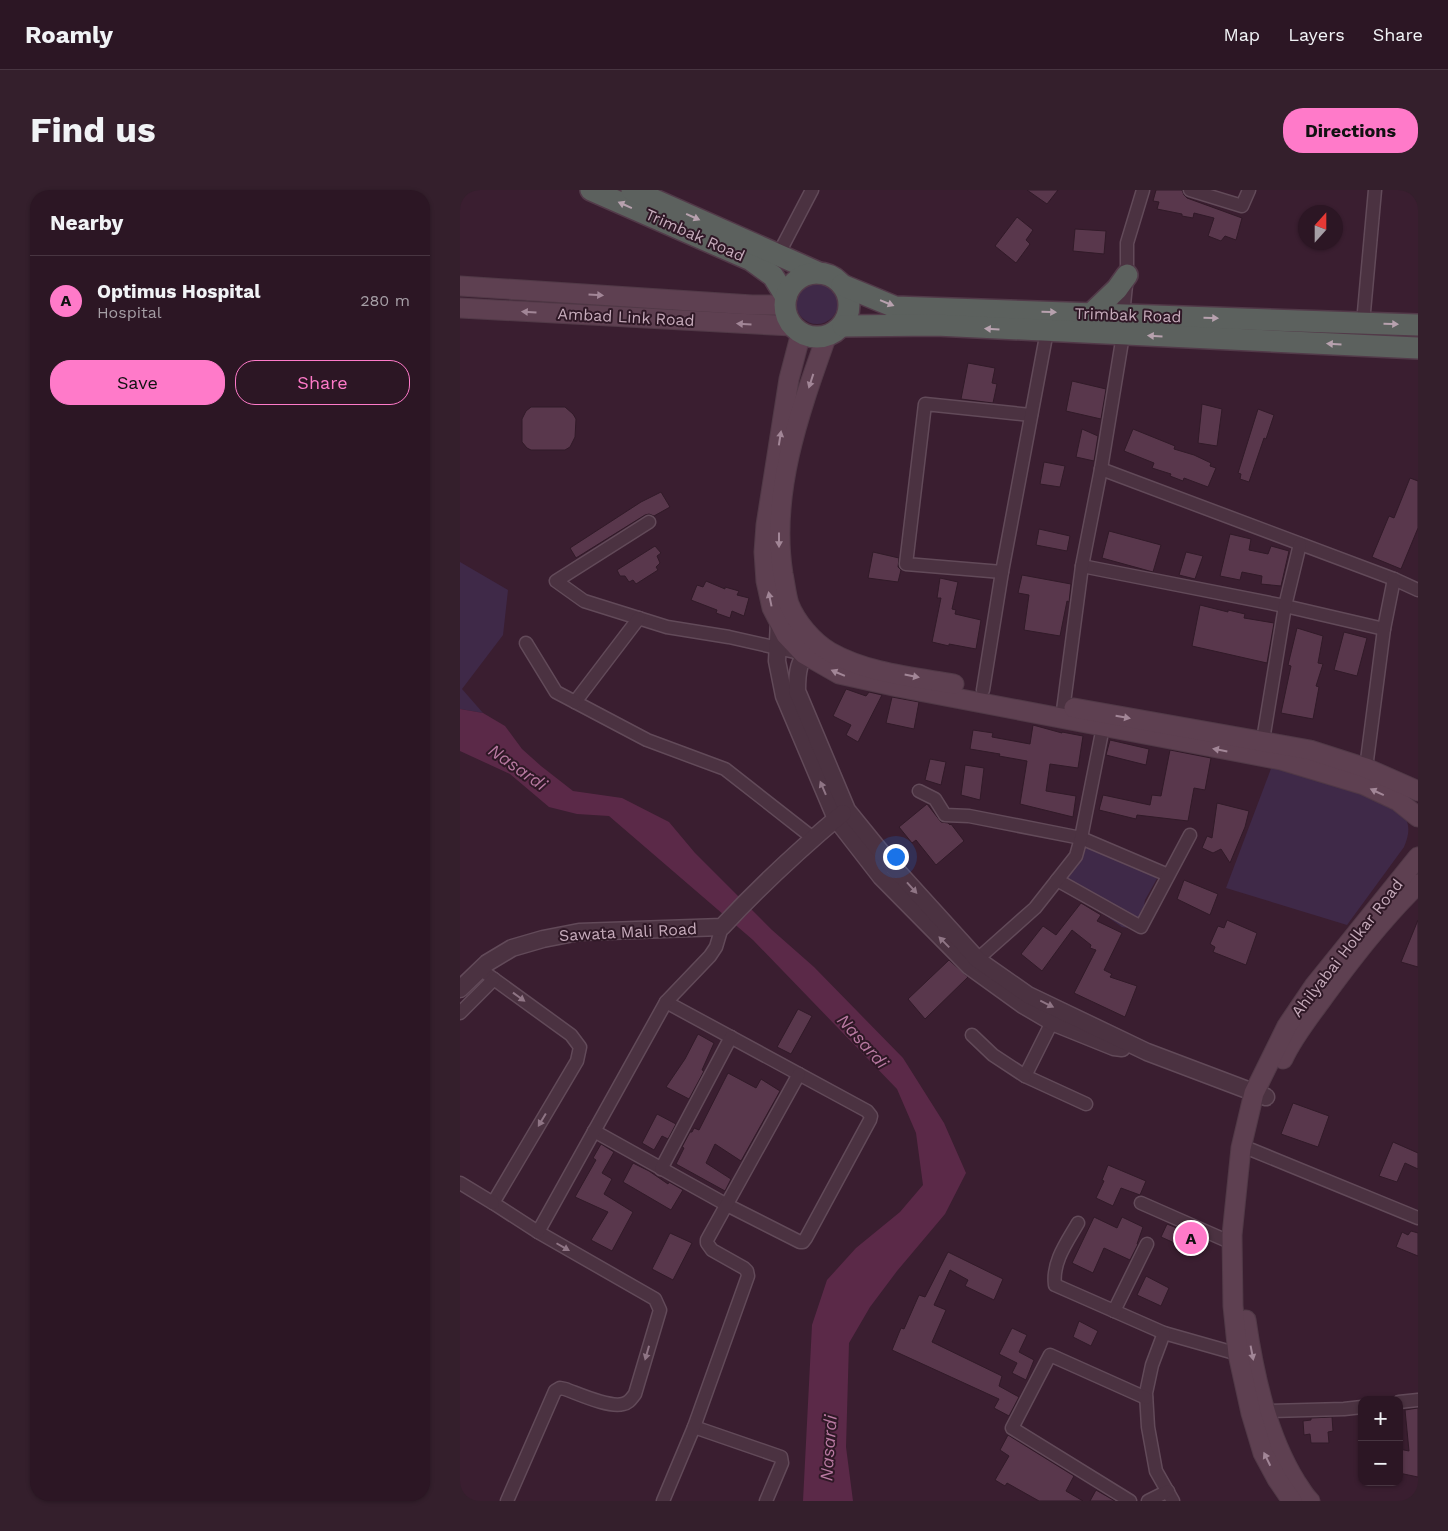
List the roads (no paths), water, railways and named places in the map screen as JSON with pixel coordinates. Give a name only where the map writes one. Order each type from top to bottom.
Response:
[{"type":"highway","name":"Trimbak Road","points":[[591,190],[760,265],[773,276],[785,301],[789,320],[797,329],[816,337],[835,330],[936,325],[1047,331],[1123,325],[1363,323],[1418,325]]},
{"type":"highway","name":"Trimbak Road","points":[[632,190],[895,307],[1091,314],[1123,325],[1418,348]]},
{"type":"highway","points":[[785,301],[792,284],[800,277],[819,273]]},
{"type":"highway","points":[[1091,314],[1117,289],[1127,275]]},
{"type":"highway","points":[[835,330],[849,308],[848,299],[842,285]]},
{"type":"main road","name":"Ambad Link Road","points":[[460,286],[752,305],[785,301]]},
{"type":"main road","name":"Ambad Link Road","points":[[460,308],[797,329]]},
{"type":"main road","points":[[797,329],[766,525],[764,552],[766,582],[772,608],[786,635],[811,648],[839,674],[898,688],[1263,740],[1310,750],[1366,768],[1418,791]]},
{"type":"main road","points":[[811,648],[803,627],[789,603],[779,550],[779,518],[787,469],[798,422],[835,330]]},
{"type":"main road","points":[[811,648],[830,652],[867,668],[983,690],[1063,712],[1103,727],[1281,760],[1364,786],[1398,801],[1418,817]]},
{"type":"main road","name":"Ahilyabai Holkar Road","points":[[1292,1501],[1263,1453],[1238,1354],[1233,1306],[1232,1243],[1235,1198],[1260,1095],[1287,1026],[1314,986],[1418,857]]},
{"type":"main road","name":"Ahilyabai Holkar Road","points":[[1260,1095],[1307,1019],[1340,975],[1418,884]]},
{"type":"main road","name":"Ahilyabai Holkar Road","points":[[1246,1149],[1246,1193],[1242,1250],[1244,1306],[1256,1377],[1266,1411],[1290,1472],[1310,1501]]},
{"type":"street","points":[[778,255],[812,190]]},
{"type":"street","points":[[1063,712],[1082,566],[1101,469],[1123,325],[1127,275],[1127,243],[1143,190]]},
{"type":"street","points":[[1190,190],[1242,206],[1249,190]]},
{"type":"street","points":[[1363,323],[1376,190]]},
{"type":"street","points":[[983,690],[1002,572],[1047,331]]},
{"type":"street","points":[[1002,572],[906,564],[925,404],[1031,415]]},
{"type":"street","points":[[1101,469],[1394,579],[1418,590]]},
{"type":"street","points":[[649,522],[556,581],[584,600],[667,627],[729,637],[777,648],[811,648],[797,673],[798,691],[842,815]]},
{"type":"street","points":[[1263,740],[1285,606],[1300,544]]},
{"type":"street","points":[[1082,566],[1285,606],[1384,628]]},
{"type":"street","points":[[1366,768],[1384,628],[1394,579]]},
{"type":"street","points":[[575,702],[639,618]]},
{"type":"street","points":[[779,621],[777,661],[784,696],[842,815],[890,863],[974,963],[1023,1005],[1052,1022],[1114,1047],[1147,1052]]},
{"type":"street","points":[[526,643],[556,692],[647,740],[725,769],[813,838]]},
{"type":"street","points":[[974,963],[1035,908],[1076,856],[1082,838],[1103,727]]},
{"type":"street","points":[[919,791],[935,799],[945,815],[968,816],[1082,838],[1168,875]]},
{"type":"street","points":[[538,1232],[666,1002],[710,956],[716,947],[722,927],[757,890],[813,838],[842,815]]},
{"type":"street","points":[[1057,880],[1141,927],[1190,835]]},
{"type":"street","name":"Sawata Mali Road","points":[[460,989],[480,969],[512,948],[542,939],[579,932],[722,927]]},
{"type":"street","points":[[974,963],[1028,995],[1147,1052],[1260,1095]]},
{"type":"street","points":[[480,969],[571,1035],[580,1047],[577,1061],[492,1203]]},
{"type":"street","points":[[460,1013],[494,979]]},
{"type":"street","points":[[594,1131],[727,1205],[800,1242],[803,1242],[806,1238],[871,1116],[867,1111],[666,1002]]},
{"type":"street","points":[[1025,1076],[1052,1022]]},
{"type":"street","points":[[972,1035],[993,1055],[1025,1076],[1086,1104]]},
{"type":"street","points":[[661,1169],[731,1037]]},
{"type":"street","points":[[663,1501],[694,1427],[748,1276],[744,1268],[712,1250],[707,1243],[798,1074]]},
{"type":"street","points":[[1246,1149],[1418,1218]]},
{"type":"street","points":[[460,1183],[538,1232],[655,1299],[660,1310],[635,1394],[630,1401],[624,1404],[611,1405],[565,1389],[560,1388],[555,1391],[507,1501]]},
{"type":"street","points":[[1141,1203],[1232,1243]]},
{"type":"street","points":[[1078,1223],[1056,1263],[1055,1285],[1164,1332],[1238,1354]]},
{"type":"street","points":[[1114,1311],[1147,1244]]},
{"type":"street","points":[[1148,1501],[1170,1496],[1156,1471],[1148,1427],[1146,1398],[1152,1365],[1164,1332]]},
{"type":"street","points":[[1130,1501],[1012,1428],[1050,1355],[1146,1398]]},
{"type":"street","points":[[1403,1402],[1418,1400]]},
{"type":"street","points":[[1266,1411],[1358,1407]]},
{"type":"street","points":[[694,1427],[781,1457],[782,1463],[766,1501]]},
{"type":"water","name":"Nasardi","points":[[460,709],[483,713],[505,726],[522,749],[573,791],[622,798],[669,822],[695,853],[772,930],[814,967],[903,1058],[944,1123],[966,1173],[945,1214],[897,1271],[870,1307],[849,1343],[846,1447],[853,1501],[803,1501],[812,1325],[827,1280],[856,1248],[900,1212],[923,1185],[916,1133],[897,1089],[753,940],[609,816],[577,814],[549,807],[510,774],[460,751]]},
{"type":"place","name":"Optimus Hospital","points":[[1191,1238]]}]
